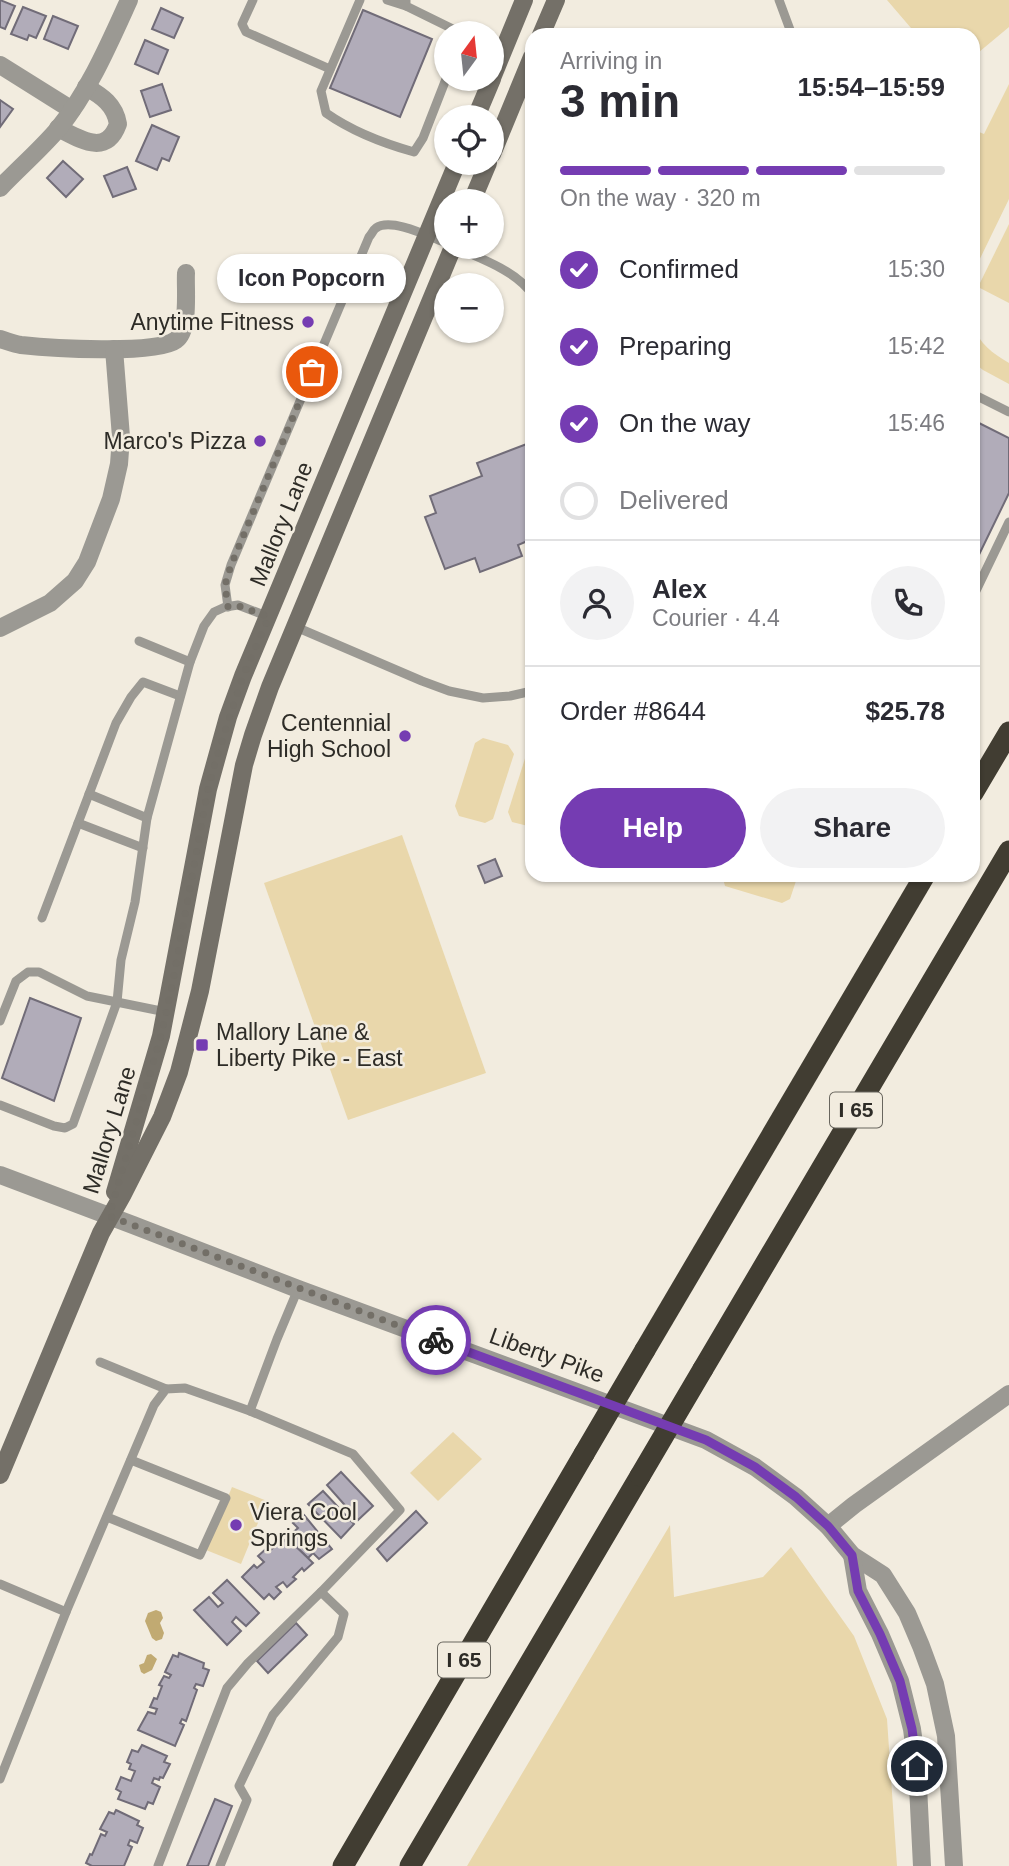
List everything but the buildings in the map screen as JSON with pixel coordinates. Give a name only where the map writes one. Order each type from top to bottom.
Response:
[{"type":"highway","points":[[980,781],[1009,732]]},
{"type":"highway","name":"I 65","points":[[410,1866],[1009,851]]},
{"type":"highway","name":"I 65","points":[[343,1866],[921,882]]},
{"type":"main road","points":[[504,38],[524,0]]},
{"type":"main road","points":[[544,28],[556,0]]},
{"type":"main road","points":[[504,125],[525,74]]},
{"type":"main road","name":"Mallory Lane","points":[[109,1216],[154,1066],[208,789],[228,717],[452,175]]},
{"type":"main road","name":"Mallory Lane","points":[[109,1216],[162,1117],[189,1041],[244,765],[270,687],[449,259]]},
{"type":"main road","points":[[269,617],[296,627]]},
{"type":"main road","points":[[0,1475],[109,1216]]},
{"type":"street","points":[[0,188],[72,110],[96,71],[129,0]]},
{"type":"street","points":[[0,65],[72,110]]},
{"type":"street","points":[[58,128],[88,143],[106,141],[112,136],[118,124],[114,109],[86,87]]},
{"type":"street","points":[[0,339],[18,345],[114,349],[161,346],[176,340],[185,328],[186,273]]},
{"type":"street","points":[[0,628],[50,603],[75,582],[87,562],[111,499],[119,464],[121,437],[114,349]]},
{"type":"street","name":"Liberty Pike","points":[[0,1175],[706,1440],[755,1467],[796,1497],[828,1526],[852,1555],[883,1575],[907,1613],[935,1684],[946,1736],[954,1866]]},
{"type":"street","points":[[828,1526],[1009,1394]]},
{"type":"street","points":[[852,1555],[858,1591],[900,1681],[912,1729],[917,1766],[922,1866]]},
{"type":"lane","points":[[253,0],[242,24],[246,32],[330,69]]},
{"type":"lane","points":[[360,0],[321,91],[326,113],[379,142],[414,152],[423,138],[441,91]]},
{"type":"lane","points":[[387,0],[406,3],[439,21]]},
{"type":"lane","points":[[779,0],[789,28]]},
{"type":"lane","points":[[228,607],[225,585],[231,565],[369,237],[376,228],[388,224],[434,238]]},
{"type":"lane","points":[[481,259],[525,284]]},
{"type":"lane","points":[[980,398],[1009,412]]},
{"type":"lane","points":[[980,582],[1009,522]]},
{"type":"lane","points":[[0,1105],[54,1126],[65,1128],[73,1124],[117,1002],[121,961],[135,902],[147,818],[190,662],[204,626],[214,612],[239,606],[269,617]]},
{"type":"lane","points":[[296,627],[449,691],[483,698],[525,693]]},
{"type":"lane","points":[[139,641],[190,662]]},
{"type":"lane","points":[[42,918],[116,723],[131,697],[143,682],[180,696]]},
{"type":"lane","points":[[89,794],[147,818]]},
{"type":"lane","points":[[78,823],[143,848]]},
{"type":"lane","points":[[0,1021],[16,981],[27,972],[39,972],[87,996],[166,1012]]},
{"type":"lane","points":[[250,1411],[298,1289]]},
{"type":"lane","points":[[100,1362],[166,1389],[185,1388],[250,1411],[353,1454],[400,1510],[248,1663],[227,1688],[158,1866]]},
{"type":"lane","points":[[0,1779],[66,1612],[155,1405],[166,1389]]},
{"type":"lane","points":[[107,1517],[200,1555],[226,1498],[131,1460]]},
{"type":"lane","points":[[0,1584],[66,1612]]},
{"type":"lane","points":[[220,1866],[247,1800],[239,1786],[273,1715],[338,1637],[344,1614],[321,1591]]},
{"type":"shaded area","points":[[887,0],[1009,0],[1009,27],[980,51],[980,28],[911,28]]},
{"type":"shaded area","points":[[1009,84],[1009,199],[980,259],[980,132],[984,134]]},
{"type":"shaded area","points":[[1009,224],[1009,303],[980,288],[980,283]]},
{"type":"shaded area","points":[[980,339],[987,348],[1009,363],[1009,384],[980,368]]},
{"type":"shaded area","points":[[483,738],[508,745],[514,754],[493,819],[485,823],[459,816],[455,806],[475,743]]},
{"type":"shaded area","points":[[525,758],[525,825],[512,822],[508,812]]},
{"type":"shaded area","points":[[402,835],[486,1073],[348,1120],[264,883]]},
{"type":"shaded area","points":[[724,882],[796,882],[790,899],[782,903],[725,886]]},
{"type":"shaded area","name":"Viera Cool Springs","points":[[453,1432],[482,1459],[438,1501],[410,1473]]},
{"type":"shaded area","name":"Viera Cool Springs","points":[[232,1487],[267,1501],[241,1564],[206,1550]]},
{"type":"shaded area","points":[[670,1525],[674,1597],[763,1577],[791,1547],[854,1636],[887,1719],[897,1866],[467,1866]]},
{"type":"shaded area","points":[[156,1610],[161,1612],[163,1618],[160,1623],[164,1633],[162,1639],[156,1641],[145,1621],[148,1613]]},
{"type":"shaded area","points":[[151,1654],[157,1659],[152,1670],[144,1674],[139,1665]]},
{"type":"way so far","points":[[312,372],[225,585],[228,607],[239,606],[269,617],[228,717],[208,789],[161,1036],[109,1216],[436,1340]]},
{"type":"place","name":"Anytime Fitness","points":[[308,322]]},
{"type":"place","name":"Icon Popcorn","points":[[312,372]]},
{"type":"place","name":"Marco's Pizza","points":[[260,441]]},
{"type":"place","name":"Centennial High School","points":[[405,736]]},
{"type":"place","name":"Mallory Lane & Liberty Pike - East","points":[[202,1045]]},
{"type":"place","name":"Viera Cool Springs","points":[[236,1525]]},
{"type":"route","points":[[436,1340],[706,1440],[755,1467],[796,1497],[828,1526],[852,1555],[858,1591],[900,1681],[912,1729],[917,1766]]}]
